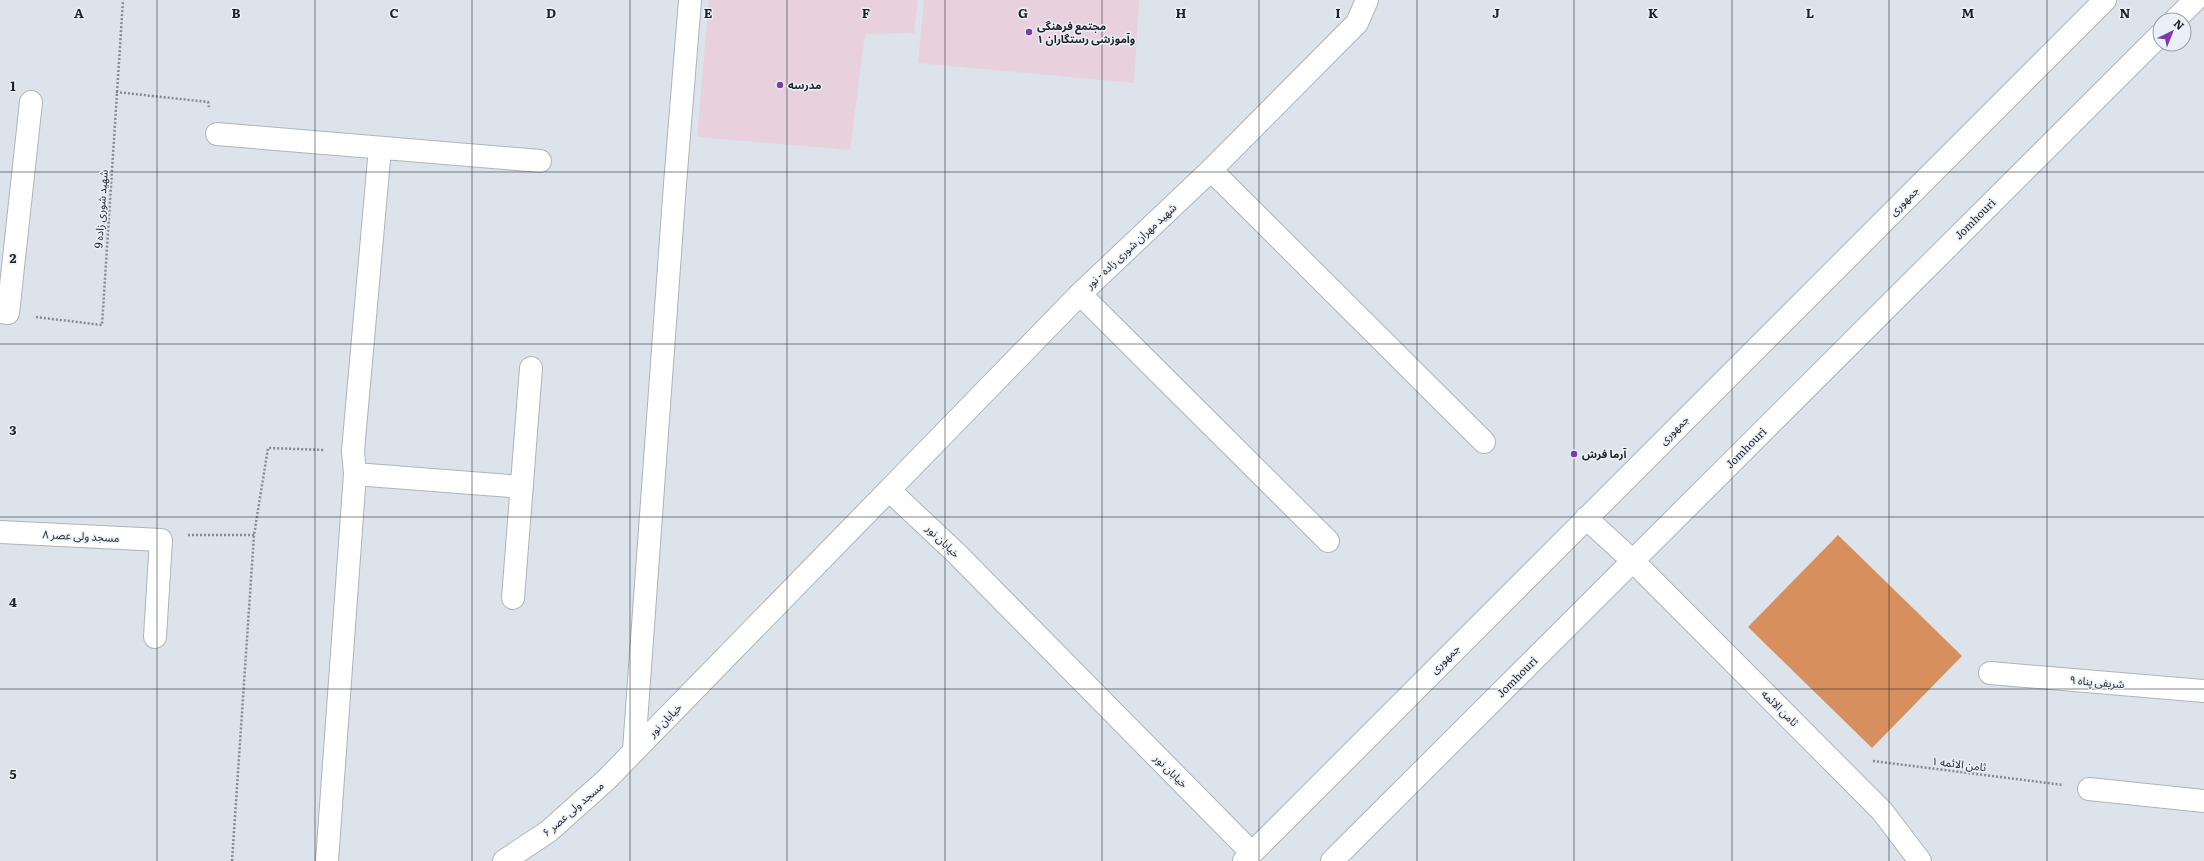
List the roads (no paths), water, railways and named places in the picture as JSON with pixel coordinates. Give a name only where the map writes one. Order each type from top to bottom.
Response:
[{"type":"street","points":[[634,750],[674,192],[690,0]]},
{"type":"street","name":"شهید مهران شوری زاده - نور","points":[[889,490],[1080,294],[1211,170],[1357,23],[1367,0]]},
{"type":"street","name":"جمهوری","points":[[1248,857],[2105,0]]},
{"type":"street","points":[[2183,12],[2195,0]]},
{"type":"street","name":"Jomhouri","points":[[1332,861],[2152,43]]},
{"type":"street","points":[[4,313],[31,102]]},
{"type":"street","points":[[217,134],[540,161]]},
{"type":"street","points":[[327,861],[355,474],[354,451],[380,148]]},
{"type":"street","points":[[1211,170],[1484,442]]},
{"type":"street","points":[[1080,294],[1328,542]]},
{"type":"street","points":[[513,598],[531,368]]},
{"type":"street","points":[[355,474],[522,487]]},
{"type":"street","name":"خیابان نور","points":[[634,750],[889,490],[956,553],[1248,857]]},
{"type":"street","name":"ثامن الائمه","points":[[1586,518],[1633,561],[1882,811],[1920,861]]},
{"type":"street","name":"مسجد ولی عصر ۸","points":[[0,532],[161,540],[155,637]]},
{"type":"street","name":"شریفی پناه ۹","points":[[1990,673],[2204,691]]},
{"type":"street","name":"مسجد ولی عصر ۶","points":[[504,861],[550,832],[606,780],[634,750]]},
{"type":"street","points":[[2089,789],[2204,801]]},
{"type":"place","name":"مجتمع فرهنگی وآموزشی رستگاران ۱","points":[[1029,32]]},
{"type":"place","name":"مدرسه","points":[[780,85]]},
{"type":"place","name":"آرما فرش","points":[[1574,454]]}]
